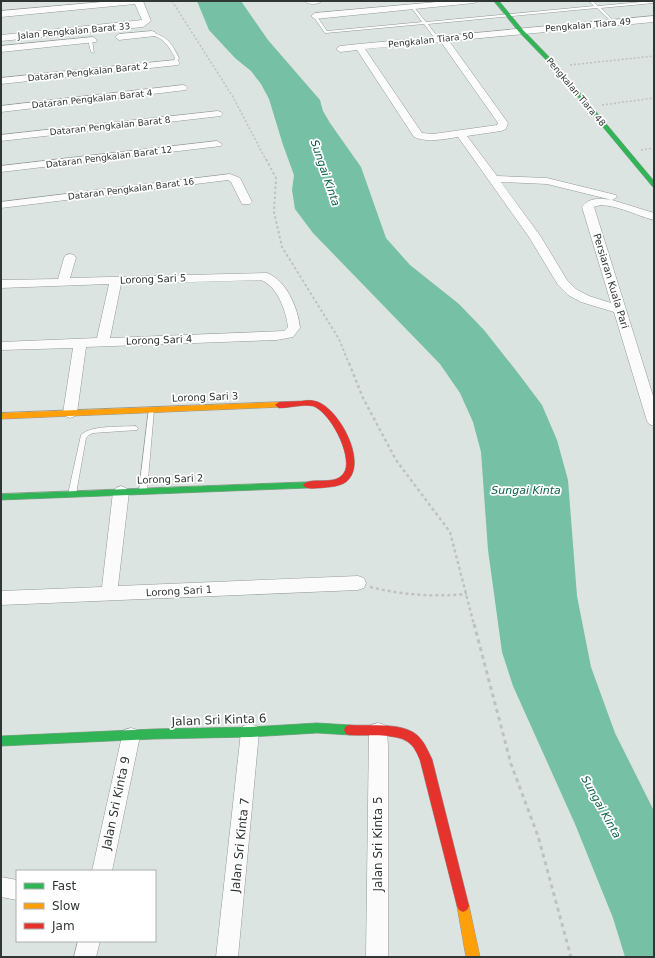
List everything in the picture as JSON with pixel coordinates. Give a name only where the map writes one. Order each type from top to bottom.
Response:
[{"type":"street","points":[[1,14],[42,22],[139,1]]},
{"type":"street","name":"Jalan Pengkalan Barat 33","points":[[1,38],[42,22],[143,24],[148,21],[139,1]]},
{"type":"street","points":[[312,6],[474,1]]},
{"type":"street","name":"Pengkalan Tiara 48","points":[[496,1],[521,31],[555,66],[654,185]]},
{"type":"street","points":[[312,6],[388,4]]},
{"type":"street","name":"Pengkalan Tiara 49","points":[[521,31],[654,19]]},
{"type":"street","name":"Pengkalan Tiara 50","points":[[340,49],[521,31]]},
{"type":"street","points":[[1,49],[152,34]]},
{"type":"street","points":[[359,47],[418,135],[433,137],[497,129],[502,127],[503,123],[440,39]]},
{"type":"street","name":"Dataran Pengkalan Barat 2","points":[[1,81],[175,63]]},
{"type":"street","name":"Dataran Pengkalan Barat 4","points":[[1,109],[183,88]]},
{"type":"street","name":"Dataran Pengkalan Barat 8","points":[[1,138],[218,114]]},
{"type":"street","points":[[461,134],[535,238],[562,282],[572,292],[585,299],[621,310]]},
{"type":"street","name":"Dataran Pengkalan Barat 12","points":[[1,169],[217,144]]},
{"type":"street","name":"Dataran Pengkalan Barat 16","points":[[1,205],[230,177],[236,180],[246,202]]},
{"type":"street","points":[[494,179],[547,181],[616,198],[638,205],[654,215]]},
{"type":"street","name":"Persiaran Kuala Pari","points":[[654,215],[610,203],[591,203],[588,207],[654,421]]},
{"type":"street","points":[[63,282],[70,258]]},
{"type":"street","name":"Lorong Sari 5","points":[[1,284],[263,276],[272,280],[289,308]]},
{"type":"street","points":[[103,342],[116,281]]},
{"type":"street","name":"Lorong Sari 4","points":[[1,346],[277,336],[288,334],[294,328],[294,322],[289,308]]},
{"type":"street","points":[[70,413],[80,343]]},
{"type":"street","name":"Lorong Sari 3","points":[[1,416],[315,404],[330,413],[339,424],[352,464],[349,474],[340,482]]},
{"type":"street","name":"Lorong Sari 2","points":[[1,497],[326,484],[340,482]]},
{"type":"street","points":[[109,594],[121,492]]},
{"type":"street","name":"Lorong Sari 1","points":[[1,598],[358,583]]},
{"type":"street","name":"Jalan Sri Kinta 6","points":[[1,741],[154,734],[250,732],[317,728],[378,731],[398,733],[411,737],[421,748],[426,759],[467,924],[473,957]]},
{"type":"street","name":"Jalan Sri Kinta 5","points":[[377,957],[378,731]]},
{"type":"street","name":"Jalan Sri Kinta 7","points":[[228,957],[250,732]]},
{"type":"street","name":"Jalan Sri Kinta 9","points":[[102,870],[131,736]]},
{"type":"street","points":[[1,887],[16,890]]},
{"type":"street","points":[[85,957],[89,942]]},
{"type":"lane","points":[[591,1],[613,22]]},
{"type":"lane","points":[[312,6],[326,32],[654,2]]},
{"type":"lane","points":[[415,4],[426,23],[440,39]]},
{"type":"lane","points":[[152,34],[160,35],[165,38],[177,58],[175,63]]},
{"type":"lane","points":[[90,40],[93,52]]},
{"type":"lane","points":[[143,492],[152,410]]},
{"type":"lane","points":[[72,494],[83,437],[87,433],[93,431],[135,428]]},
{"type":"path","points":[[172,1],[233,97],[276,178],[274,212],[282,247],[339,338],[363,398],[396,460],[450,532],[512,764],[538,836],[571,957]]},
{"type":"path","points":[[555,66],[654,56]]},
{"type":"path","points":[[588,107],[654,98]]},
{"type":"path","points":[[358,583],[389,592],[419,596],[467,594]]},
{"type":"water","name":"Sungai Kinta","points":[[197,1],[241,1],[268,40],[320,100],[323,111],[330,123],[361,167],[386,238],[410,265],[459,304],[484,330],[542,405],[557,440],[568,480],[577,596],[591,667],[615,733],[654,811],[654,957],[625,957],[613,918],[575,824],[513,686],[502,652],[488,550],[481,452],[473,422],[460,393],[440,364],[313,233],[295,209],[292,190],[294,175],[269,99],[261,84],[251,71],[235,58],[209,30]]},
{"type":"traffic: fast","points":[[496,1],[521,31],[555,66],[654,185]]},
{"type":"traffic: fast","points":[[1,497],[308,485]]},
{"type":"traffic: fast","points":[[1,741],[154,734],[250,732],[317,728],[350,730]]},
{"type":"traffic: slow","points":[[1,416],[279,405]]},
{"type":"traffic: slow","points":[[463,906],[473,957]]},
{"type":"traffic: jam","points":[[279,405],[312,403],[322,408],[337,426],[344,437],[348,448],[351,460],[350,470],[346,477],[338,482],[308,485]]},
{"type":"traffic: jam","points":[[350,730],[400,733],[407,735],[417,743],[426,759],[463,906]]}]
